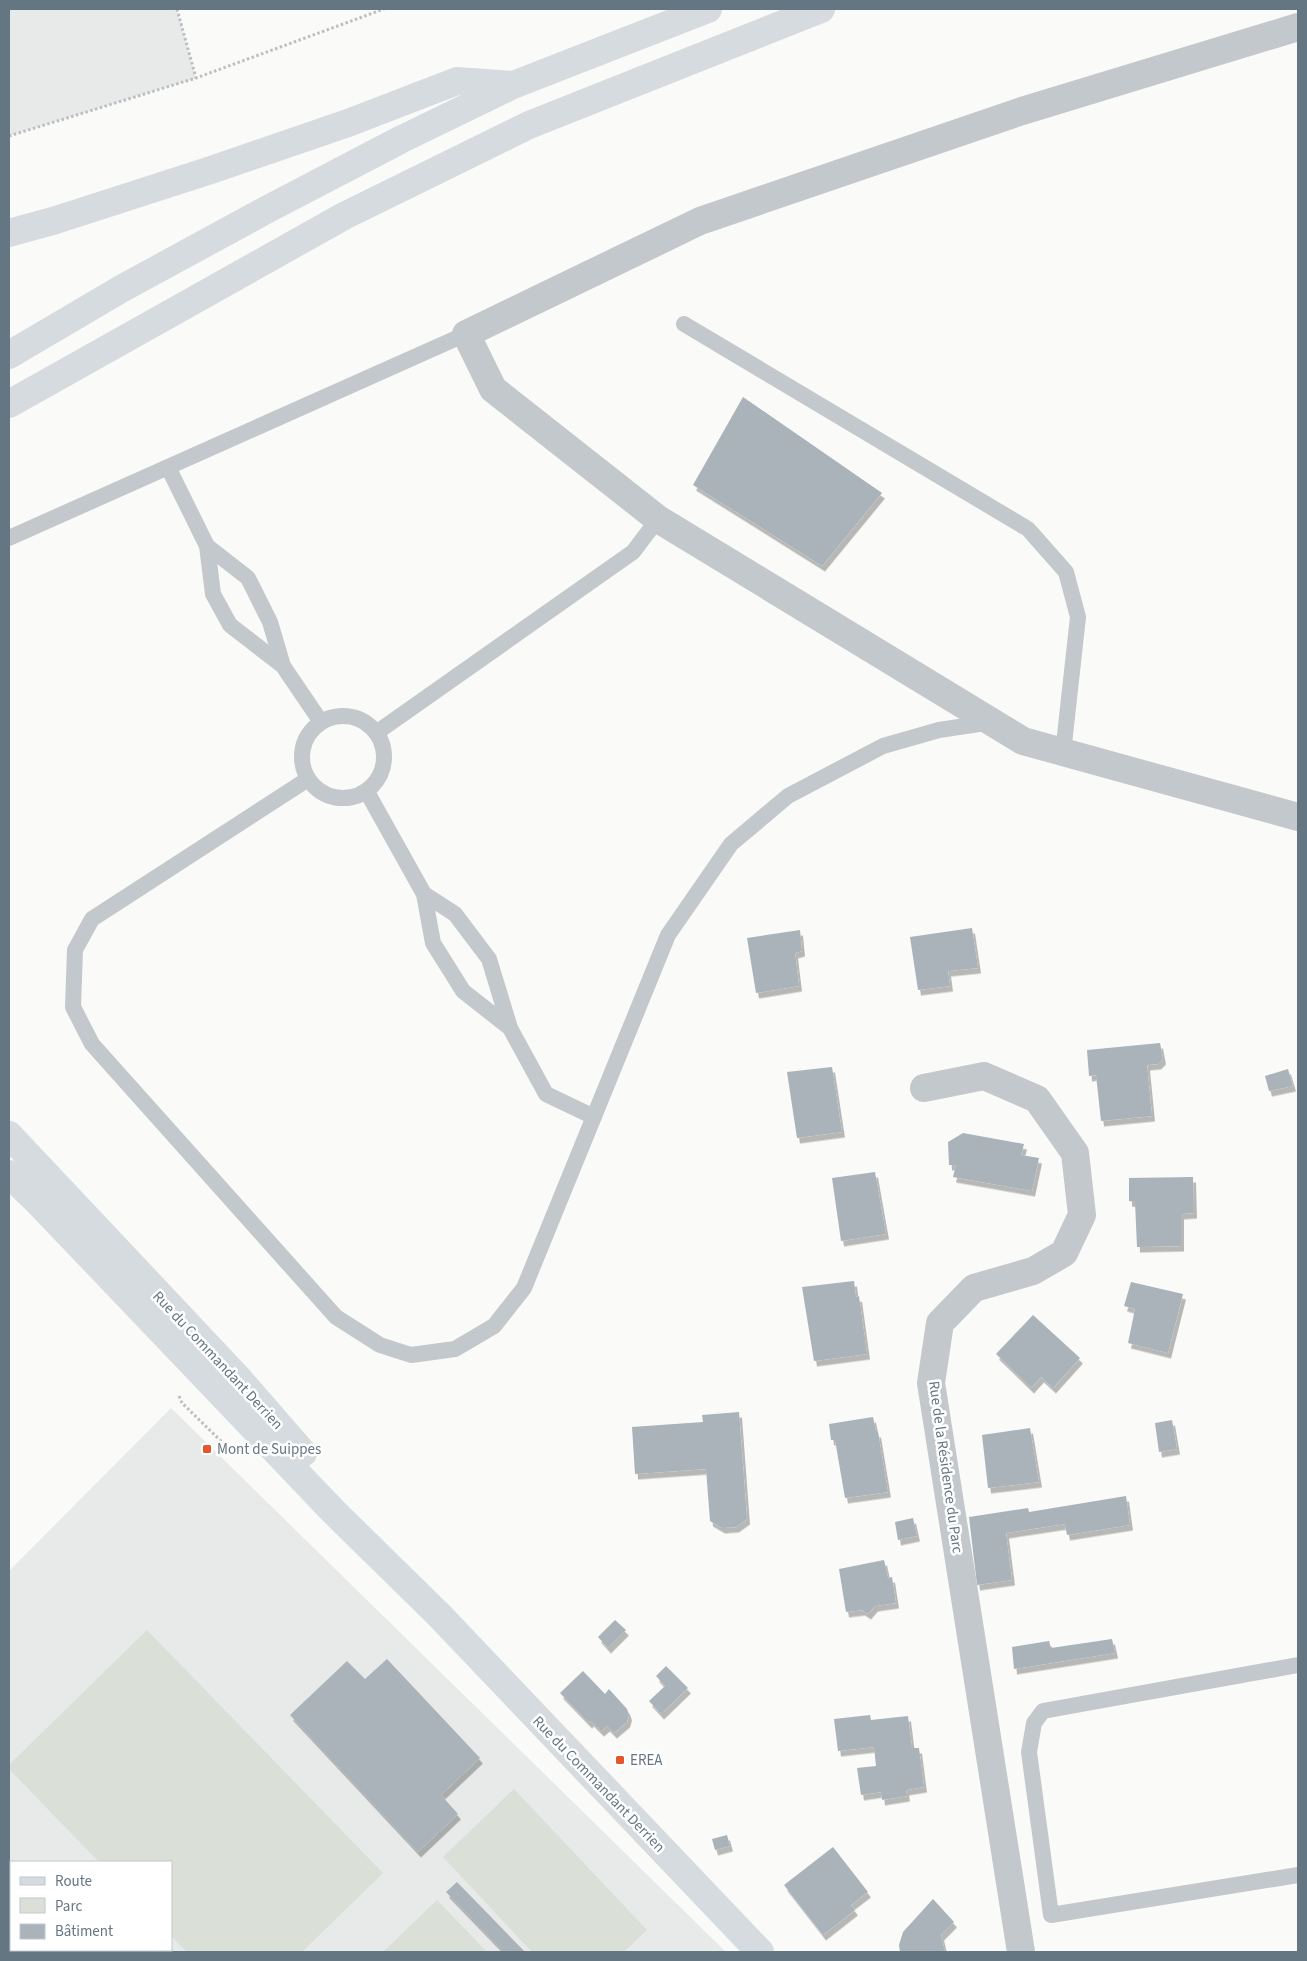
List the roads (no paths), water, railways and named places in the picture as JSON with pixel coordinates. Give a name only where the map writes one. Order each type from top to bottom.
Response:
[{"type":"main road","points":[[9,355],[121,289],[268,209],[513,85],[708,9]]},
{"type":"main road","points":[[9,404],[344,216],[494,143],[538,122],[821,9]]},
{"type":"main road","points":[[9,233],[56,220],[211,170],[348,123],[457,81],[513,85]]},
{"type":"main road","name":"Rue du Commandant Derrien","points":[[9,1135],[236,1376],[439,1615]]},
{"type":"main road","name":"Rue du Commandant Derrien","points":[[9,1174],[40,1204],[371,1550],[439,1615],[760,1952]]},
{"type":"street","points":[[1298,27],[1022,111],[700,221],[466,334],[492,389],[658,520],[1023,741],[1298,817]]},
{"type":"street","name":"Rue de la Résidence du Parc","points":[[924,1088],[984,1076],[1037,1100],[1075,1153],[1082,1215],[1064,1253],[1033,1271],[974,1288],[940,1323],[931,1383],[1021,1952]]},
{"type":"lane","points":[[684,324],[1028,529],[1066,572],[1078,617],[1063,753]]},
{"type":"lane","points":[[9,538],[466,334]]},
{"type":"lane","points":[[168,467],[207,546],[213,594],[230,625],[283,666]]},
{"type":"lane","points":[[376,733],[633,552],[658,520]]},
{"type":"lane","points":[[207,546],[248,578],[270,622],[283,666],[321,722]]},
{"type":"lane","points":[[334,716],[348,716],[362,720],[376,733],[381,741],[384,754],[383,768],[367,792],[354,798],[339,799],[326,796],[314,788],[304,775],[301,760],[302,745],[310,732],[321,722],[334,716]]},
{"type":"lane","points":[[308,779],[92,919],[75,950],[73,1007],[92,1044],[336,1318],[380,1345],[410,1355],[454,1349],[494,1326],[524,1288],[668,936],[731,844],[788,796],[883,746],[939,730],[992,722]]},
{"type":"lane","points":[[367,792],[424,894],[433,944],[463,991],[510,1028]]},
{"type":"lane","points":[[424,894],[455,914],[489,959],[510,1028],[546,1094],[594,1117]]},
{"type":"lane","points":[[1298,1665],[1042,1711],[1034,1723],[1029,1752],[1051,1915],[1298,1875]]},
{"type":"place","name":"Mont de Suippes","points":[[207,1449]]},
{"type":"place","name":"EREA","points":[[620,1760]]}]
